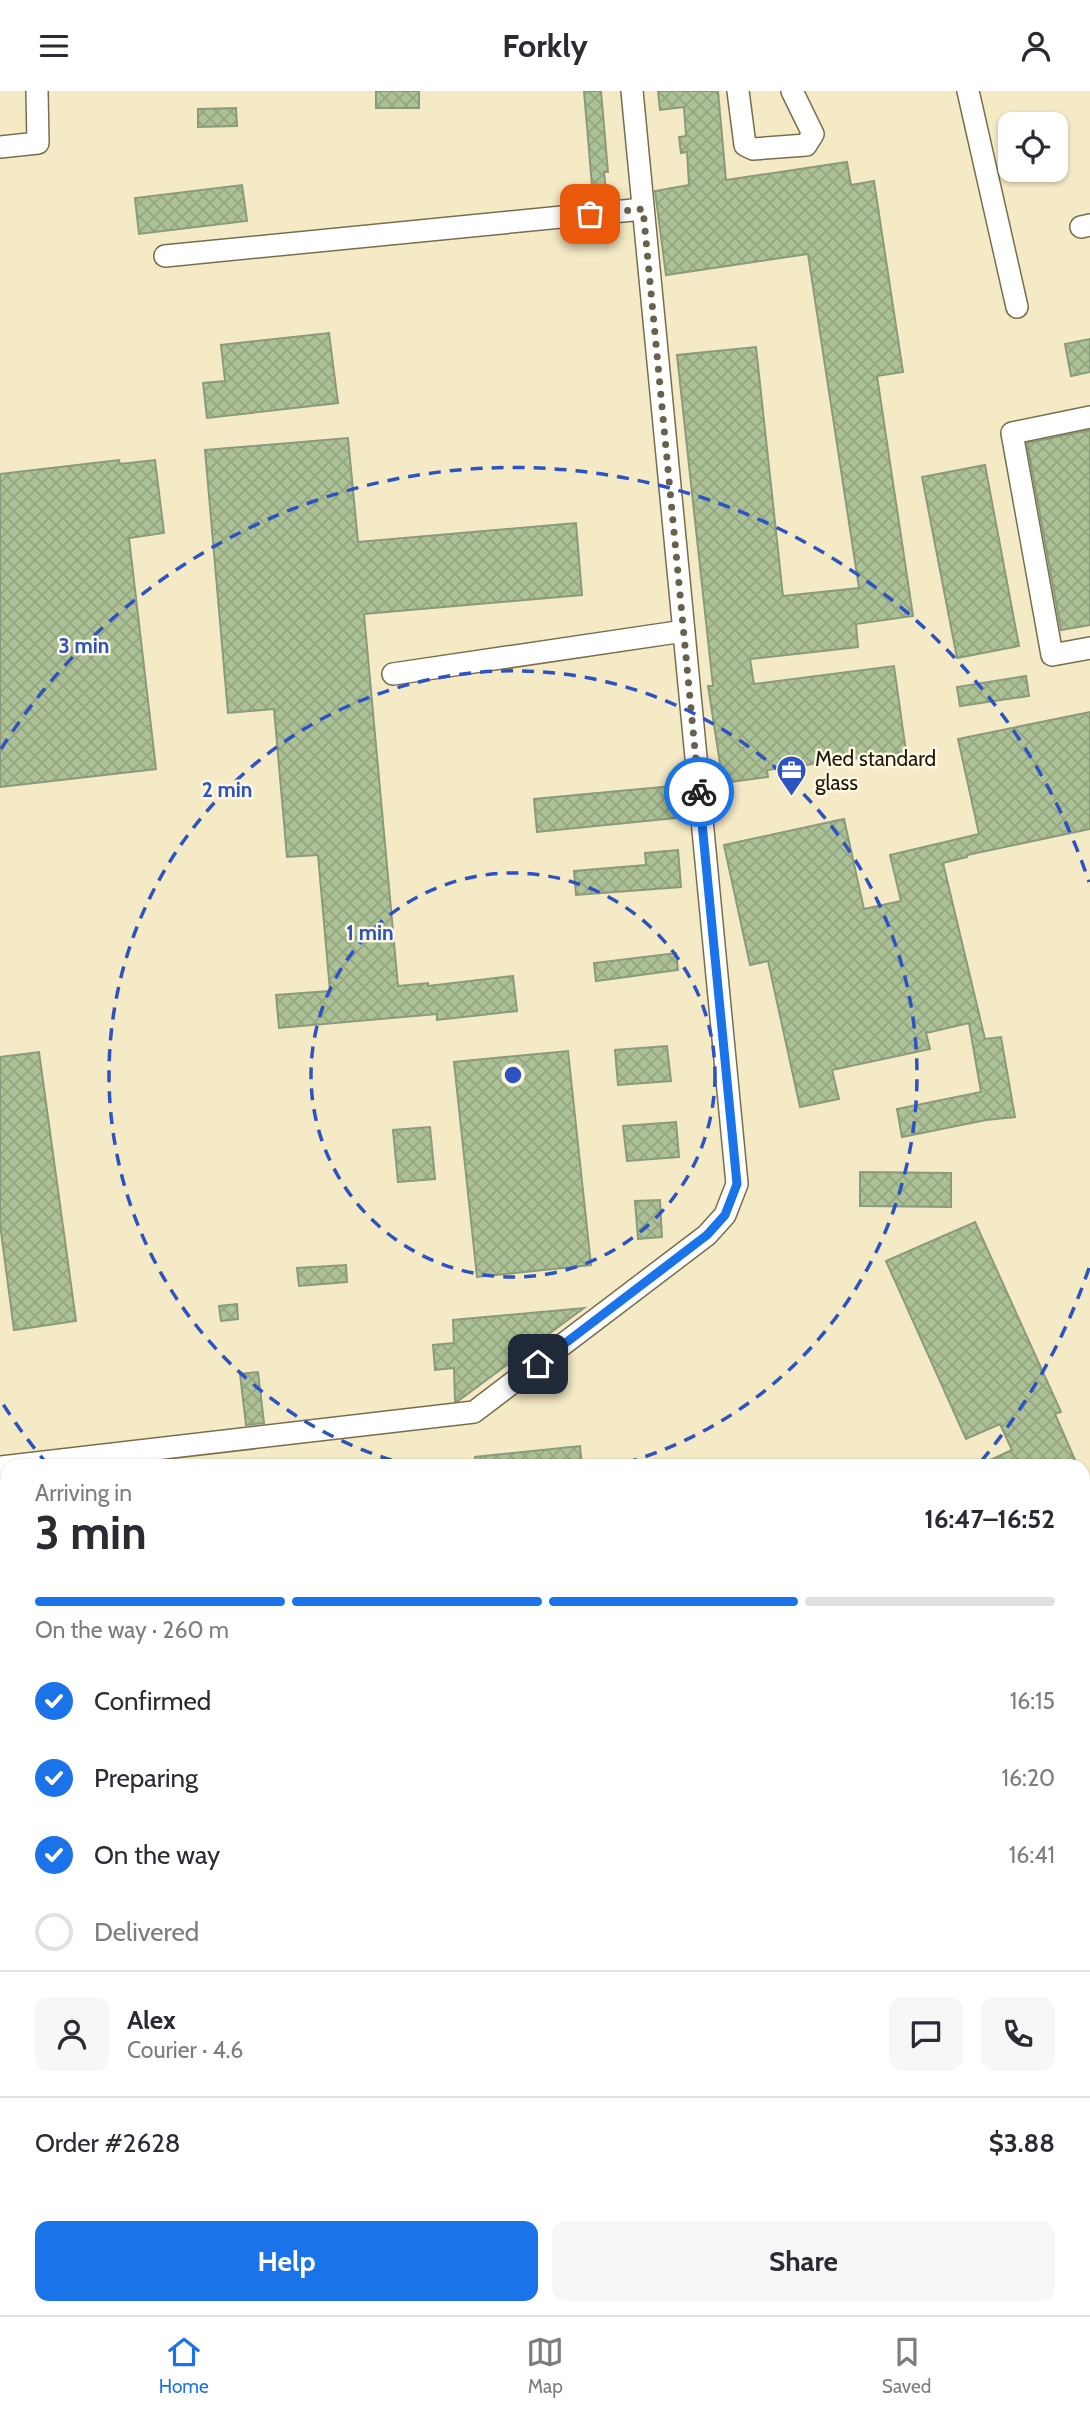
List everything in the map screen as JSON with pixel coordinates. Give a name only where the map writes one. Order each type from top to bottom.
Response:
[{"type":"street","points":[[0,147],[38,143],[37,91]]},
{"type":"street","points":[[69,1459],[474,1412],[707,1235],[725,1215],[737,1184],[632,91]]},
{"type":"street","points":[[738,91],[745,145],[753,149],[806,145],[813,134],[792,91]]},
{"type":"street","points":[[968,91],[1017,307]]},
{"type":"street","points":[[165,256],[643,209]]},
{"type":"street","points":[[1090,417],[1012,433],[1052,655],[1090,647]]},
{"type":"street","points":[[393,674],[684,631]]},
{"type":"building","points":[[376,91],[419,91],[419,108],[376,108]]},
{"type":"building","points":[[584,91],[601,91],[608,172],[604,172],[607,199],[581,202],[579,187],[592,186]]},
{"type":"building","points":[[658,91],[718,91],[726,180],[847,162],[851,185],[874,181],[903,372],[877,376],[913,616],[856,624],[858,647],[750,659],[754,684],[894,666],[906,752],[767,770],[768,777],[723,783],[708,686],[713,686],[677,355],[756,347],[783,596],[859,588],[808,254],[666,275],[655,191],[689,185],[687,152],[681,153],[679,137],[686,136],[684,107],[660,110]]},
{"type":"building","points":[[236,108],[237,126],[198,127],[198,109]]},
{"type":"building","points":[[242,185],[247,221],[139,234],[135,198]]},
{"type":"building","points":[[329,333],[338,403],[207,418],[203,383],[225,381],[221,345]]},
{"type":"building","points":[[1090,339],[1090,372],[1071,376],[1065,344]]},
{"type":"building","points":[[1090,430],[1090,625],[1061,630],[1027,443]]},
{"type":"building","points":[[348,438],[358,542],[576,523],[582,595],[364,614],[398,986],[428,983],[428,986],[513,976],[517,1011],[437,1020],[437,1014],[279,1028],[276,995],[330,991],[318,855],[287,857],[274,709],[228,713],[205,450]]},
{"type":"building","points":[[119,460],[120,464],[155,460],[164,533],[129,538],[156,769],[0,787],[0,474]]},
{"type":"building","points":[[985,465],[1019,646],[957,658],[922,477]]},
{"type":"building","points":[[1026,676],[1029,696],[960,706],[957,687]]},
{"type":"building","points":[[1090,712],[1090,829],[967,855],[943,863],[985,1039],[1001,1037],[1015,1117],[986,1120],[902,1137],[897,1109],[981,1092],[969,1023],[926,1033],[930,1049],[832,1070],[839,1099],[800,1107],[768,961],[750,965],[724,845],[844,819],[864,909],[901,901],[890,855],[979,834],[958,739]]},
{"type":"building","points":[[672,786],[675,818],[537,832],[534,799]]},
{"type":"building","points":[[678,850],[681,887],[576,895],[574,871],[646,865],[645,853]]},
{"type":"building","points":[[676,953],[678,970],[596,981],[594,963]]},
{"type":"building","points":[[667,1046],[671,1081],[618,1085],[615,1050]]},
{"type":"building","points":[[568,1051],[591,1265],[477,1277],[454,1062]]},
{"type":"building","points":[[39,1052],[76,1321],[14,1330],[0,1224],[0,1057]]},
{"type":"building","points":[[676,1122],[679,1157],[627,1161],[623,1126]]},
{"type":"building","points":[[430,1127],[435,1179],[398,1182],[393,1130]]},
{"type":"building","points":[[860,1172],[951,1173],[951,1207],[860,1206]]},
{"type":"building","points":[[660,1200],[662,1237],[638,1239],[635,1201]]},
{"type":"building","points":[[975,1222],[1061,1412],[1055,1414],[1075,1459],[992,1459],[1012,1450],[1000,1424],[966,1439],[886,1261]]},
{"type":"building","points":[[346,1265],[347,1282],[299,1286],[297,1268]]},
{"type":"building","points":[[237,1304],[238,1319],[221,1321],[219,1306]]},
{"type":"building","points":[[584,1308],[458,1401],[455,1401],[454,1368],[435,1370],[433,1345],[454,1343],[453,1320]]},
{"type":"building","points":[[258,1372],[264,1423],[246,1425],[240,1374]]},
{"type":"building","points":[[580,1446],[581,1459],[475,1459]]},
{"type":"way so far","points":[[590,214],[643,209],[699,792]]},
{"type":"place","name":"Med standard glass","points":[[792,797]]},
{"type":"route","points":[[538,1364],[707,1235],[725,1215],[737,1184],[699,792]]}]
